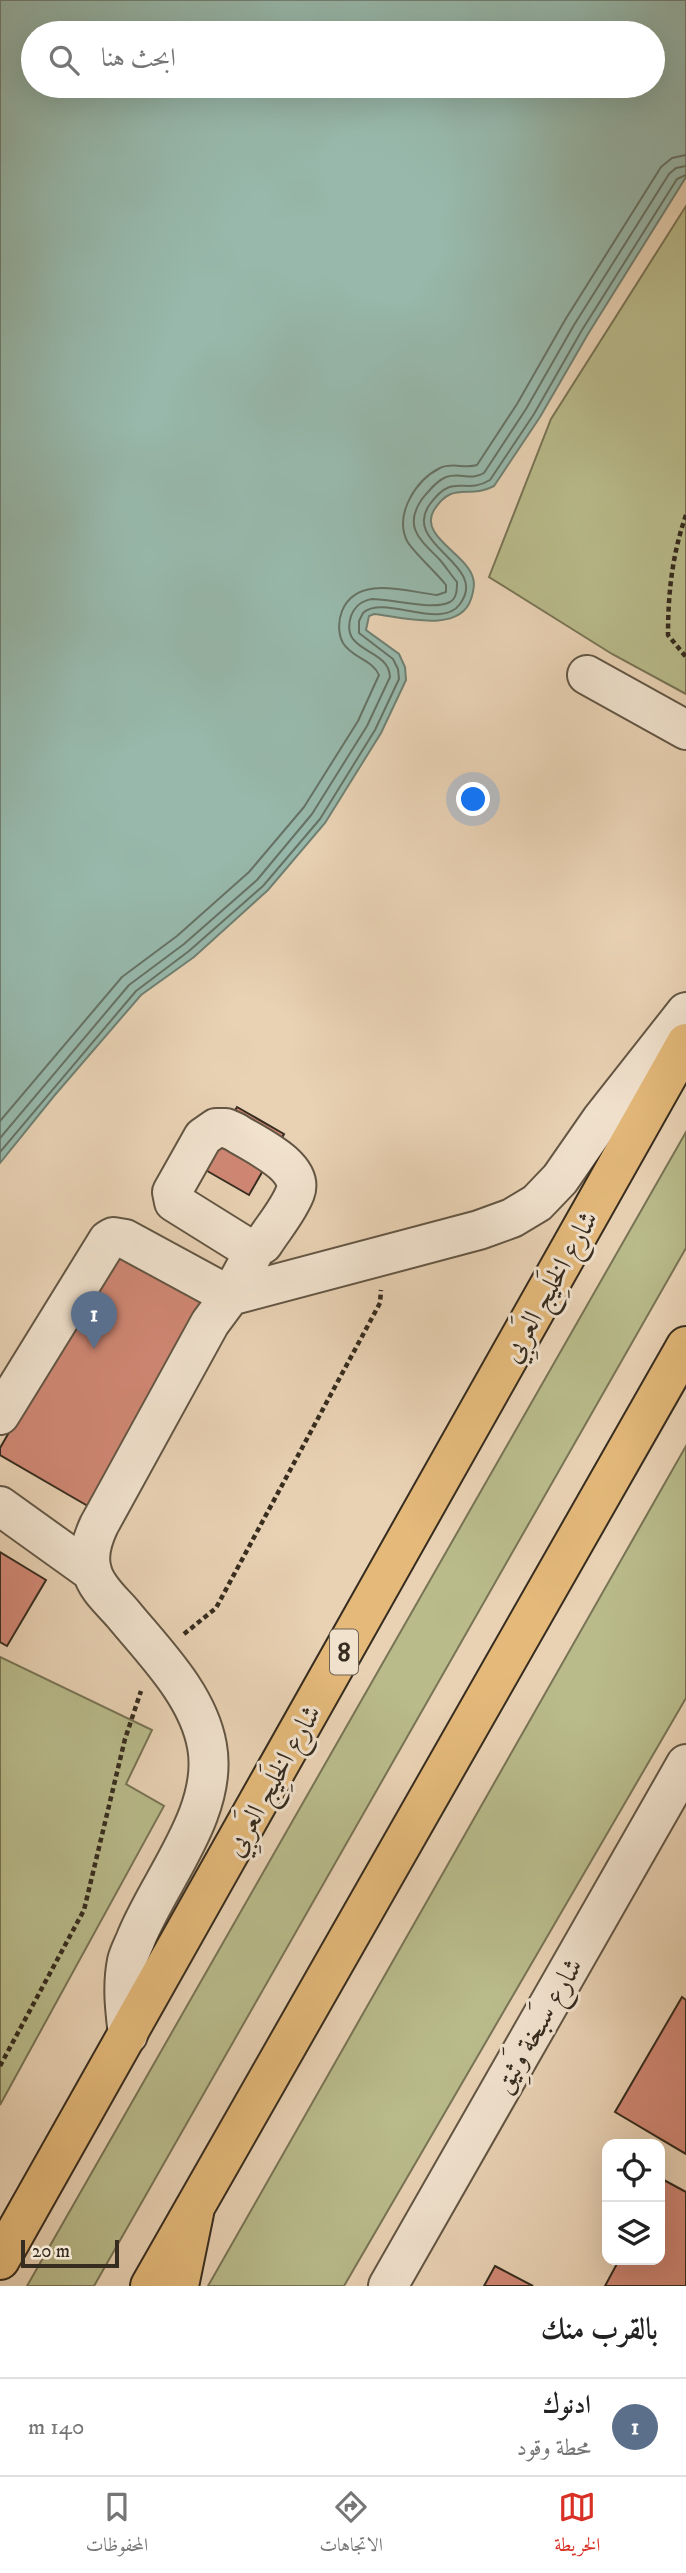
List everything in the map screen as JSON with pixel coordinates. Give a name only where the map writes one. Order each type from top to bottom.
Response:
[{"type":"main road","name":"شارع الخَلِيج العَربِي","points":[[0,2260],[686,1043]]},
{"type":"main road","points":[[150,2286],[686,1346]]},
{"type":"main road","points":[[179,2286],[196,2207]]},
{"type":"street","points":[[587,675],[686,730]]},
{"type":"street","points":[[0,1415],[108,1240],[120,1237],[230,1296],[479,1230],[512,1218],[537,1203],[560,1179],[601,1120],[686,1012]]},
{"type":"street","points":[[128,2035],[124,1996],[127,1960],[141,1926],[202,1809],[210,1766],[200,1719],[161,1660],[101,1588],[92,1572],[90,1551],[99,1525],[210,1323],[295,1193],[296,1178],[288,1166],[235,1132],[216,1128],[204,1137],[172,1192],[174,1202],[148,1250]]},
{"type":"street","points":[[174,1202],[243,1245],[257,1248]]},
{"type":"street","points":[[0,1506],[92,1572]]},
{"type":"street","name":"شارع سَبخة وَثِيق","points":[[388,2286],[686,1763]]},
{"type":"path","points":[[686,515],[679,535],[668,590],[668,635],[686,657]]},
{"type":"path","points":[[179,1638],[216,1608],[380,1303],[381,1283]]},
{"type":"path","points":[[0,2066],[84,1910],[125,1739],[141,1691]]},
{"type":"green space","points":[[686,206],[686,694],[612,654],[489,577],[551,419]]},
{"type":"green space","points":[[686,1132],[686,1248],[94,2286],[27,2286]]},
{"type":"green space","points":[[686,1446],[686,1698],[344,2286],[208,2286]]},
{"type":"green space","points":[[0,1657],[152,1730],[126,1784],[164,1806],[0,2105]]},
{"type":"water","points":[[0,0],[686,0],[686,177],[588,334],[540,417],[494,486],[485,490],[454,493],[441,501],[434,510],[432,528],[469,569],[473,578],[471,599],[465,610],[455,617],[428,621],[374,614],[369,616],[366,630],[399,654],[405,667],[406,680],[381,733],[325,823],[268,890],[194,957],[141,995],[0,1163]]},
{"type":"building","points":[[237,1107],[284,1134],[249,1195],[202,1168]]},
{"type":"building","points":[[117,1245],[213,1301],[93,1509],[0,1455],[0,1448]]},
{"type":"building","points":[[0,1552],[46,1580],[7,1646],[0,1642]]},
{"type":"building","points":[[682,1997],[686,2000],[686,2154],[665,2139],[615,2112]]},
{"type":"building","points":[[665,2181],[686,2192],[686,2286],[605,2286],[616,2265],[665,2265]]},
{"type":"building","points":[[495,2266],[533,2286],[484,2286]]},
{"type":"place","name":"ادنوك","points":[[94,1349]]}]
